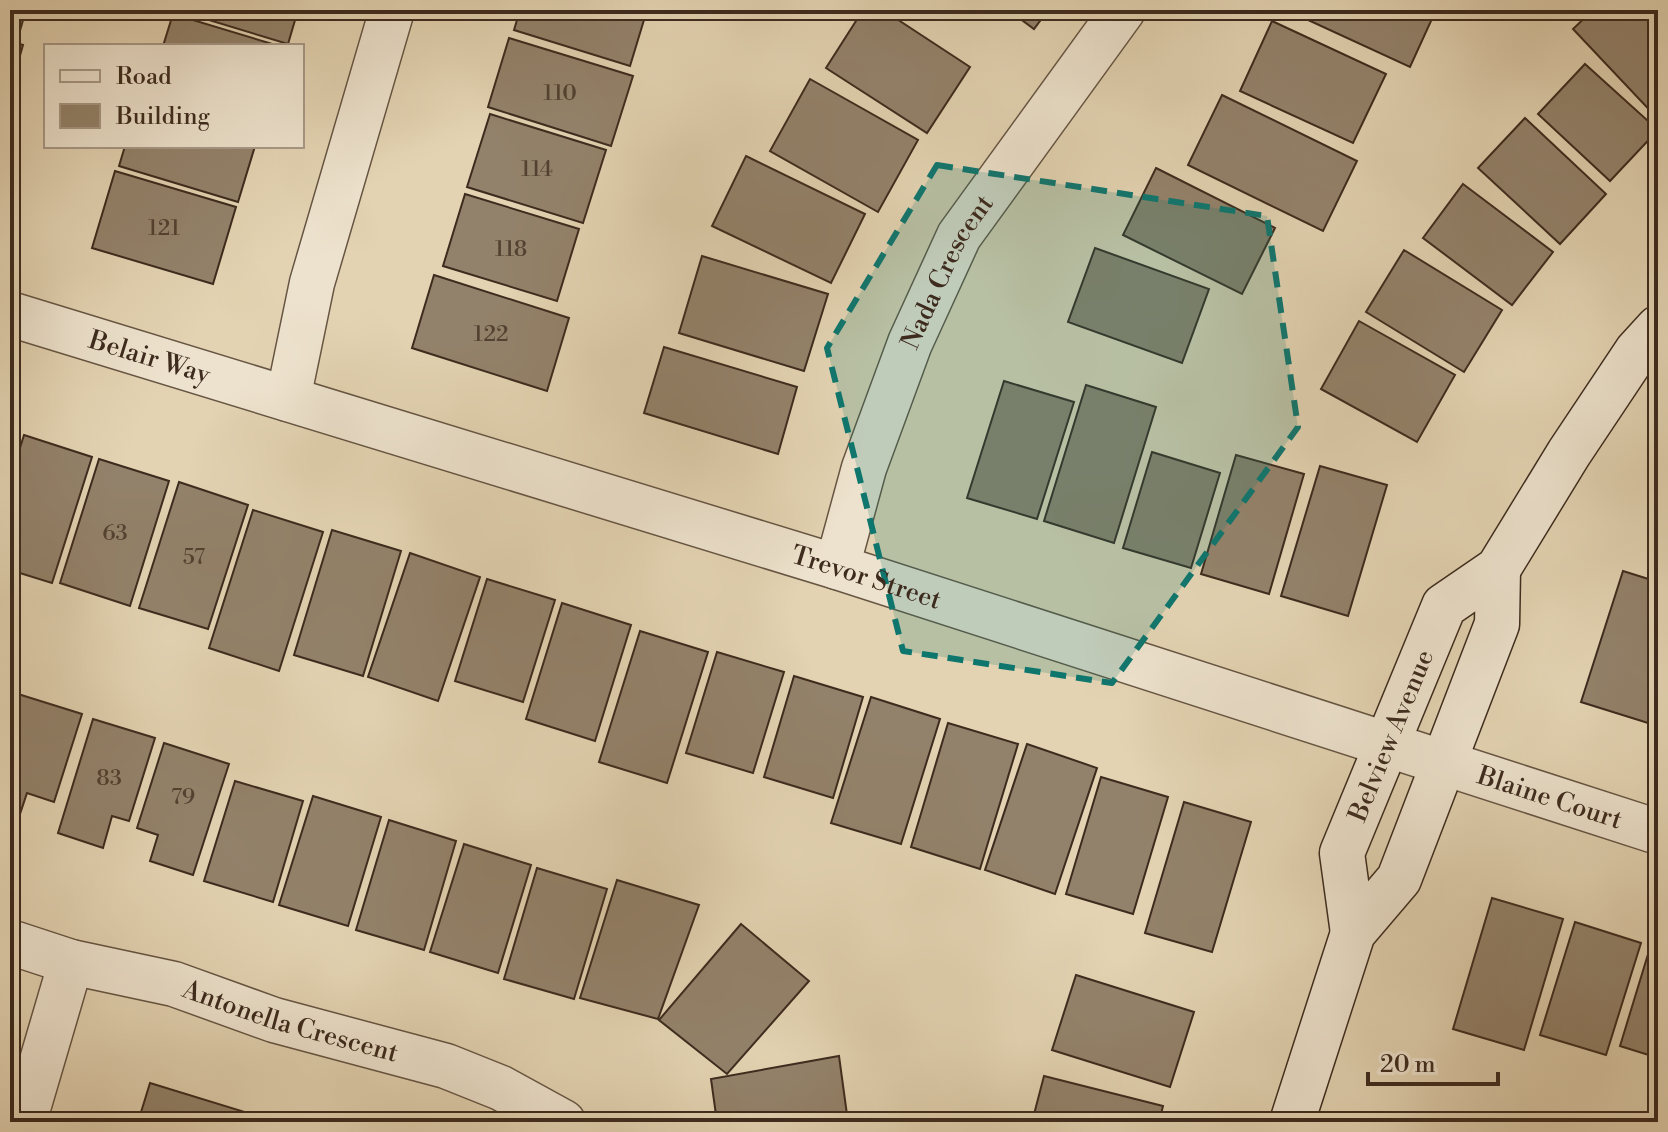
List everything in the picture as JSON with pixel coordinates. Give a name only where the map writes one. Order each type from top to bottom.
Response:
[{"type":"street","points":[[288,399],[312,283],[392,10]]},
{"type":"street","name":"Nada Crescent","points":[[837,567],[864,468],[905,357],[959,236],[1123,10]]},
{"type":"street","name":"Belair Way","points":[[10,314],[288,399]]},
{"type":"street","name":"Belview Avenue","points":[[1353,933],[1342,853],[1444,606],[1498,569],[1569,453],[1637,351],[1658,328]]},
{"type":"street","name":"Trevor Street","points":[[288,399],[837,567],[1444,763]]},
{"type":"street","name":"Belview Avenue","points":[[1292,1122],[1353,933],[1399,879],[1497,624],[1498,569]]},
{"type":"street","name":"Blaine Court","points":[[1444,763],[1658,832]]},
{"type":"street","name":"Antonella Crescent","points":[[10,942],[71,962],[174,984],[274,1020],[446,1066],[501,1088],[563,1122]]},
{"type":"street","points":[[24,1122],[71,962]]},
{"type":"highlighted area","points":[[937,165],[1267,216],[1298,427],[1112,683],[903,651],[827,348]]},
{"type":"building","points":[[10,10],[26,10],[19,34],[10,31]]},
{"type":"building","points":[[176,10],[298,10],[288,44]]},
{"type":"building","points":[[520,10],[647,10],[630,66],[514,30]]},
{"type":"building","points":[[863,10],[883,10],[970,67],[927,133],[826,68]]},
{"type":"building","points":[[1008,10],[1048,10],[1034,29]]},
{"type":"building","points":[[1297,10],[1436,10],[1410,67],[1295,14]]},
{"type":"building","points":[[1593,10],[1653,10],[1658,15],[1658,119],[1573,29]]},
{"type":"building","points":[[173,14],[272,44],[164,44]]},
{"type":"building","points":[[1272,21],[1386,74],[1353,143],[1240,91]]},
{"type":"building","points":[[509,38],[633,76],[611,146],[488,107]]},
{"type":"building","points":[[10,41],[23,45],[10,91]]},
{"type":"building","points":[[1585,64],[1658,130],[1610,181],[1538,114]]},
{"type":"building","points":[[810,79],[918,140],[878,212],[770,151]]},
{"type":"building","points":[[1222,95],[1357,161],[1323,231],[1188,165]]},
{"type":"building","points":[[490,114],[606,150],[583,223],[467,187]]},
{"type":"building","points":[[1525,118],[1606,194],[1560,244],[1478,168]]},
{"type":"building","points":[[124,148],[254,148],[238,202],[119,166]]},
{"type":"building","points":[[746,156],[865,214],[831,283],[712,226]]},
{"type":"building","points":[[1156,168],[1275,228],[1242,294],[1123,235]]},
{"type":"building","points":[[115,171],[236,207],[213,284],[92,248]]},
{"type":"building","points":[[1463,184],[1553,252],[1512,305],[1423,238]]},
{"type":"building","points":[[465,194],[579,229],[557,301],[443,266]]},
{"type":"building","points":[[1095,248],[1209,289],[1182,363],[1068,322]]},
{"type":"building","points":[[1404,250],[1502,310],[1464,372],[1366,312]]},
{"type":"building","points":[[702,256],[828,294],[804,371],[679,333]]},
{"type":"building","points":[[434,275],[569,318],[547,391],[412,348]]},
{"type":"building","points":[[1359,321],[1455,375],[1417,442],[1321,389]]},
{"type":"building","points":[[664,347],[797,387],[778,454],[644,413]]},
{"type":"building","points":[[1004,381],[1074,402],[1037,519],[967,498]]},
{"type":"building","points":[[1086,385],[1156,407],[1114,543],[1044,521]]},
{"type":"building","points":[[24,435],[92,457],[52,583],[10,570],[10,480]]},
{"type":"building","points":[[1152,452],[1220,473],[1191,568],[1123,548]]},
{"type":"building","points":[[1236,455],[1304,474],[1269,594],[1201,574]]},
{"type":"building","points":[[99,459],[169,481],[130,606],[60,583]]},
{"type":"building","points":[[1320,466],[1387,485],[1348,616],[1281,596]]},
{"type":"building","points":[[179,482],[248,505],[208,629],[139,608]]},
{"type":"building","points":[[253,510],[323,532],[279,671],[209,648]]},
{"type":"building","points":[[332,530],[401,551],[363,676],[294,655]]},
{"type":"building","points":[[410,553],[480,577],[438,701],[368,677]]},
{"type":"building","points":[[1623,571],[1658,582],[1658,690],[1648,723],[1581,702]]},
{"type":"building","points":[[487,579],[555,600],[523,702],[455,681]]},
{"type":"building","points":[[562,603],[631,625],[595,741],[526,719]]},
{"type":"building","points":[[640,631],[708,652],[667,783],[599,762]]},
{"type":"building","points":[[717,652],[784,672],[753,773],[686,753]]},
{"type":"building","points":[[794,676],[863,697],[833,798],[764,777]]},
{"type":"building","points":[[18,694],[82,714],[54,802],[27,793],[18,820],[10,817],[10,720]]},
{"type":"building","points":[[871,697],[940,719],[901,844],[831,823]]},
{"type":"building","points":[[93,719],[155,738],[129,821],[112,816],[103,848],[58,833]]},
{"type":"building","points":[[948,723],[1018,744],[980,869],[911,847]]},
{"type":"building","points":[[164,743],[229,764],[193,875],[150,861],[158,835],[137,828]]},
{"type":"building","points":[[1027,744],[1097,768],[1055,894],[985,870]]},
{"type":"building","points":[[1101,777],[1168,797],[1133,914],[1066,894]]},
{"type":"building","points":[[235,781],[303,801],[273,902],[204,881]]},
{"type":"building","points":[[313,796],[381,817],[348,926],[279,905]]},
{"type":"building","points":[[1184,802],[1251,822],[1212,952],[1145,933]]},
{"type":"building","points":[[389,820],[456,841],[424,950],[356,930]]},
{"type":"building","points":[[464,844],[531,865],[498,973],[430,952]]},
{"type":"building","points":[[537,868],[607,889],[574,999],[504,979]]},
{"type":"building","points":[[617,880],[699,905],[658,1019],[580,998]]},
{"type":"building","points":[[1492,898],[1563,919],[1524,1050],[1453,1029]]},
{"type":"building","points":[[1575,922],[1641,943],[1606,1055],[1540,1035]]},
{"type":"building","points":[[741,924],[809,981],[727,1074],[659,1020]]},
{"type":"building","points":[[1649,951],[1658,954],[1658,1058],[1620,1046]]},
{"type":"building","points":[[1076,975],[1194,1012],[1170,1087],[1052,1050]]},
{"type":"building","points":[[839,1056],[848,1122],[717,1122],[711,1079]]},
{"type":"building","points":[[1044,1076],[1163,1106],[1159,1122],[1032,1122]]},
{"type":"building","points":[[150,1083],[264,1118],[263,1122],[138,1122]]}]
